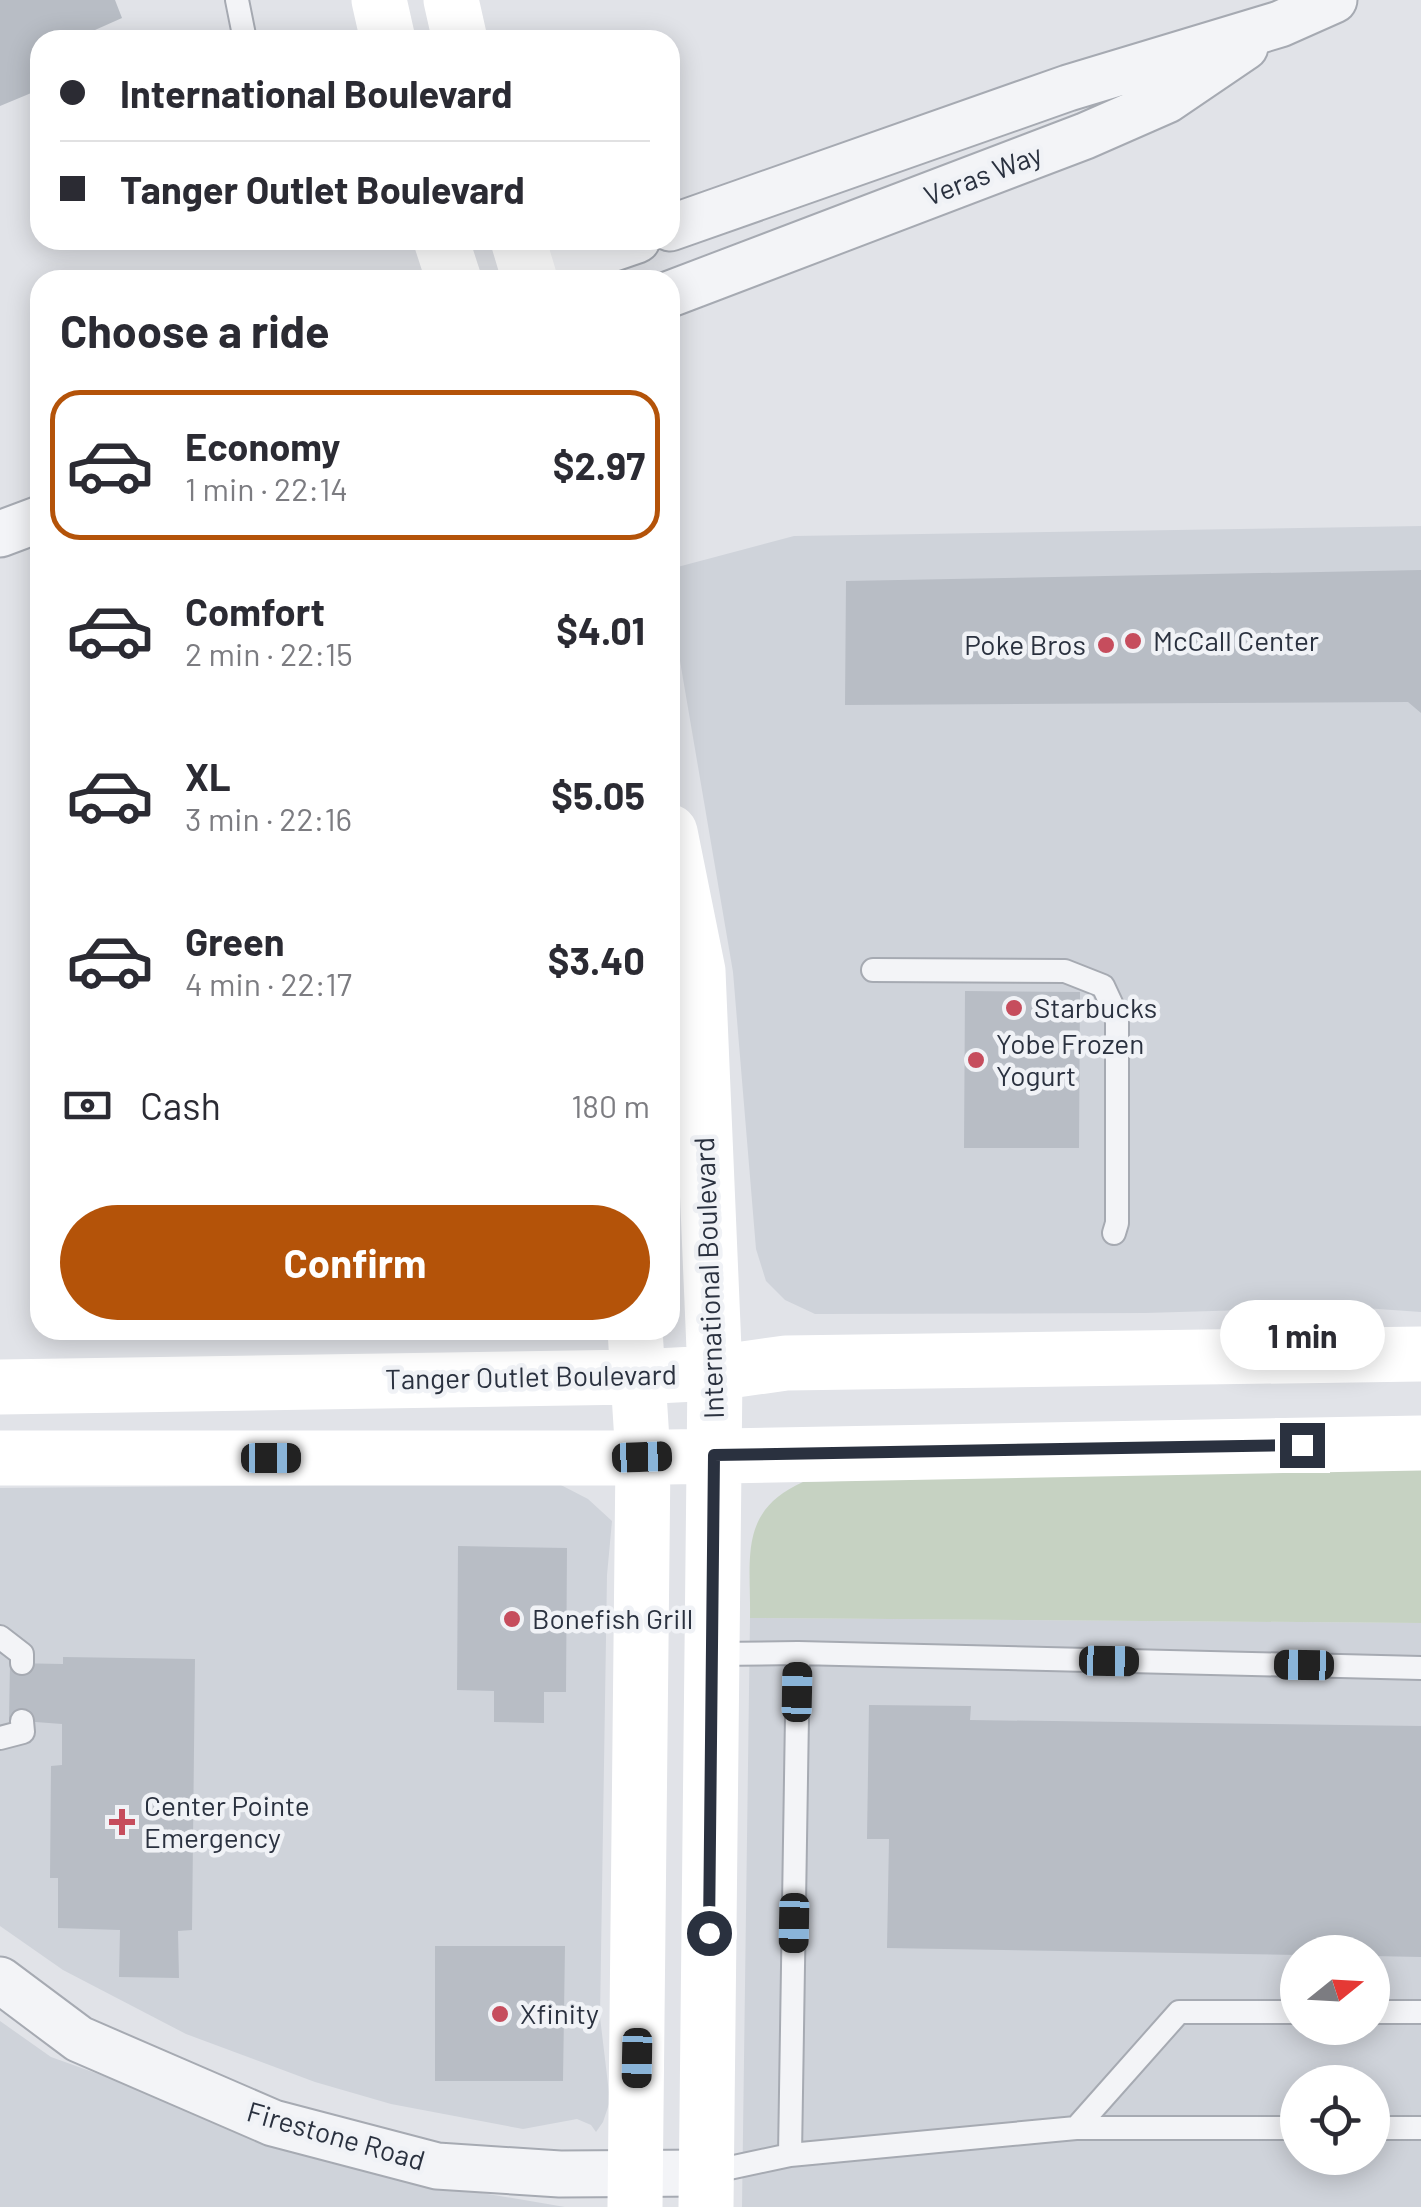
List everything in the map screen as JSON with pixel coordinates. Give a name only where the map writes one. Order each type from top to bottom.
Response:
[{"type":"street","points":[[380,0],[386,30]]},
{"type":"street","points":[[451,0],[458,30]]},
{"type":"street","name":"Veras Way","points":[[680,225],[1077,112],[1167,100],[1280,24],[1334,0]]},
{"type":"street","name":"Veras Way","points":[[680,290],[1077,112]]},
{"type":"street","points":[[556,270],[607,250]]},
{"type":"street","points":[[0,534],[30,522]]},
{"type":"street","name":"International Boulevard","points":[[680,882],[698,971],[715,1372],[706,2190]]},
{"type":"street","points":[[635,1354],[642,1457],[636,2190]]},
{"type":"street","name":"Tanger Outlet Boulevard","points":[[0,1387],[635,1354],[715,1372],[786,1363],[1421,1354]]},
{"type":"street","points":[[0,1458],[642,1457],[1421,1444]]},
{"type":"street","name":"Firestone Road","points":[[0,1980],[79,2040],[273,2123],[438,2166],[636,2190],[706,2190]]},
{"type":"lane","points":[[237,0],[243,30]]},
{"type":"lane","points":[[872,970],[1065,971],[1103,986],[1118,1016],[1118,1223],[1114,1233]]},
{"type":"lane","points":[[0,1638],[22,1654],[22,1663]]},
{"type":"lane","points":[[712,1654],[1421,1668]]},
{"type":"lane","points":[[790,2155],[798,1654]]},
{"type":"lane","points":[[0,1738],[22,1732],[22,1721]]},
{"type":"lane","points":[[1076,2128],[1179,2012],[1280,2012]]},
{"type":"lane","points":[[1390,2012],[1421,2012]]},
{"type":"lane","points":[[706,2190],[790,2155],[1076,2128],[1280,2128]]},
{"type":"lane","points":[[1390,2128],[1421,2128]]},
{"type":"shaded area","points":[[1421,526],[1421,1312],[1350,1307],[1145,1313],[815,1314],[785,1300],[766,1281],[756,1249],[733,972],[680,661],[680,566],[794,536]]},
{"type":"shaded area","points":[[557,1483],[588,1499],[612,1521],[607,1575],[600,2017],[610,2101],[596,2132],[577,2119],[523,2129],[391,2104],[315,2082],[186,2034],[63,1970],[0,1926],[0,1488]]},
{"type":"shaded area","points":[[750,1618],[1421,1623],[1421,2207],[742,2207]]},
{"type":"shaded area","points":[[0,2021],[51,2057],[126,2084],[239,2133],[417,2182],[565,2207],[0,2207]]},
{"type":"green space","points":[[1421,1464],[1421,1623],[750,1618],[750,1556],[758,1522],[767,1507],[803,1482]]},
{"type":"building","points":[[0,0],[115,0],[122,18],[95,30],[30,30],[30,94],[0,106]]},
{"type":"building","name":"McCall Center","points":[[1421,570],[1421,713],[1408,702],[845,705],[846,581]]},
{"type":"building","points":[[965,991],[1080,992],[1079,1148],[964,1148]]},
{"type":"building","name":"Bonefish Grill","points":[[458,1546],[567,1548],[566,1692],[544,1692],[544,1723],[494,1722],[494,1691],[457,1690]]},
{"type":"building","name":"Center Pointe Emergency","points":[[63,1657],[195,1659],[192,1930],[178,1931],[179,1978],[119,1977],[120,1930],[58,1928],[58,1878],[50,1878],[51,1766],[62,1765],[62,1724],[9,1720],[10,1663],[63,1664]]},
{"type":"building","points":[[869,1705],[971,1706],[970,1720],[1421,1726],[1421,1957],[1390,1956],[1390,1935],[1280,1935],[1280,1955],[887,1948],[889,1839],[867,1839]]},
{"type":"building","name":"Xfinity","points":[[435,1946],[565,1946],[563,2081],[435,2081]]},
{"type":"place","name":"McCall Center","points":[[1133,641]]},
{"type":"place","name":"Poke Bros","points":[[1106,645]]},
{"type":"place","name":"Starbucks","points":[[1014,1008]]},
{"type":"place","name":"Yobe Frozen Yogurt","points":[[976,1060]]},
{"type":"place","name":"Bonefish Grill","points":[[512,1619]]},
{"type":"place","name":"Center Pointe Emergency","points":[[122,1822]]},
{"type":"place","name":"Xfinity","points":[[500,2014]]},
{"type":"route","points":[[709,1933],[714,1455],[1302,1445]]}]
